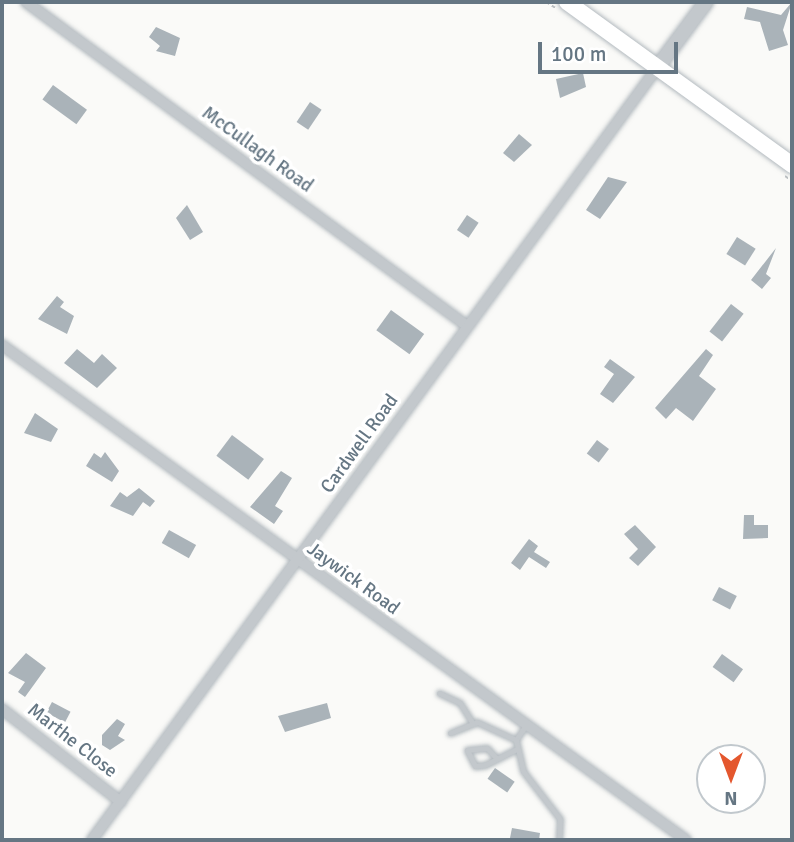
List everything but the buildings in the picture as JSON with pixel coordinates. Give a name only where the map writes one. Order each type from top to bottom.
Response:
[{"type":"main road","points":[[566,2],[792,165]]},
{"type":"street","name":"McCullagh Road","points":[[26,2],[467,326]]},
{"type":"street","points":[[656,68],[705,2]]},
{"type":"street","name":"Cardwell Road","points":[[92,840],[656,68]]},
{"type":"street","name":"Jaywick Road","points":[[2,345],[685,840]]},
{"type":"street","name":"Marthe Close","points":[[2,709],[121,802]]},
{"type":"lane","points":[[439,693],[460,703],[472,722],[516,740]]},
{"type":"lane","points":[[450,733],[472,722]]},
{"type":"lane","points":[[526,725],[516,740],[523,771],[560,819],[559,840]]},
{"type":"lane","points":[[498,759],[487,748],[467,750],[475,766],[498,759],[517,749]]}]
